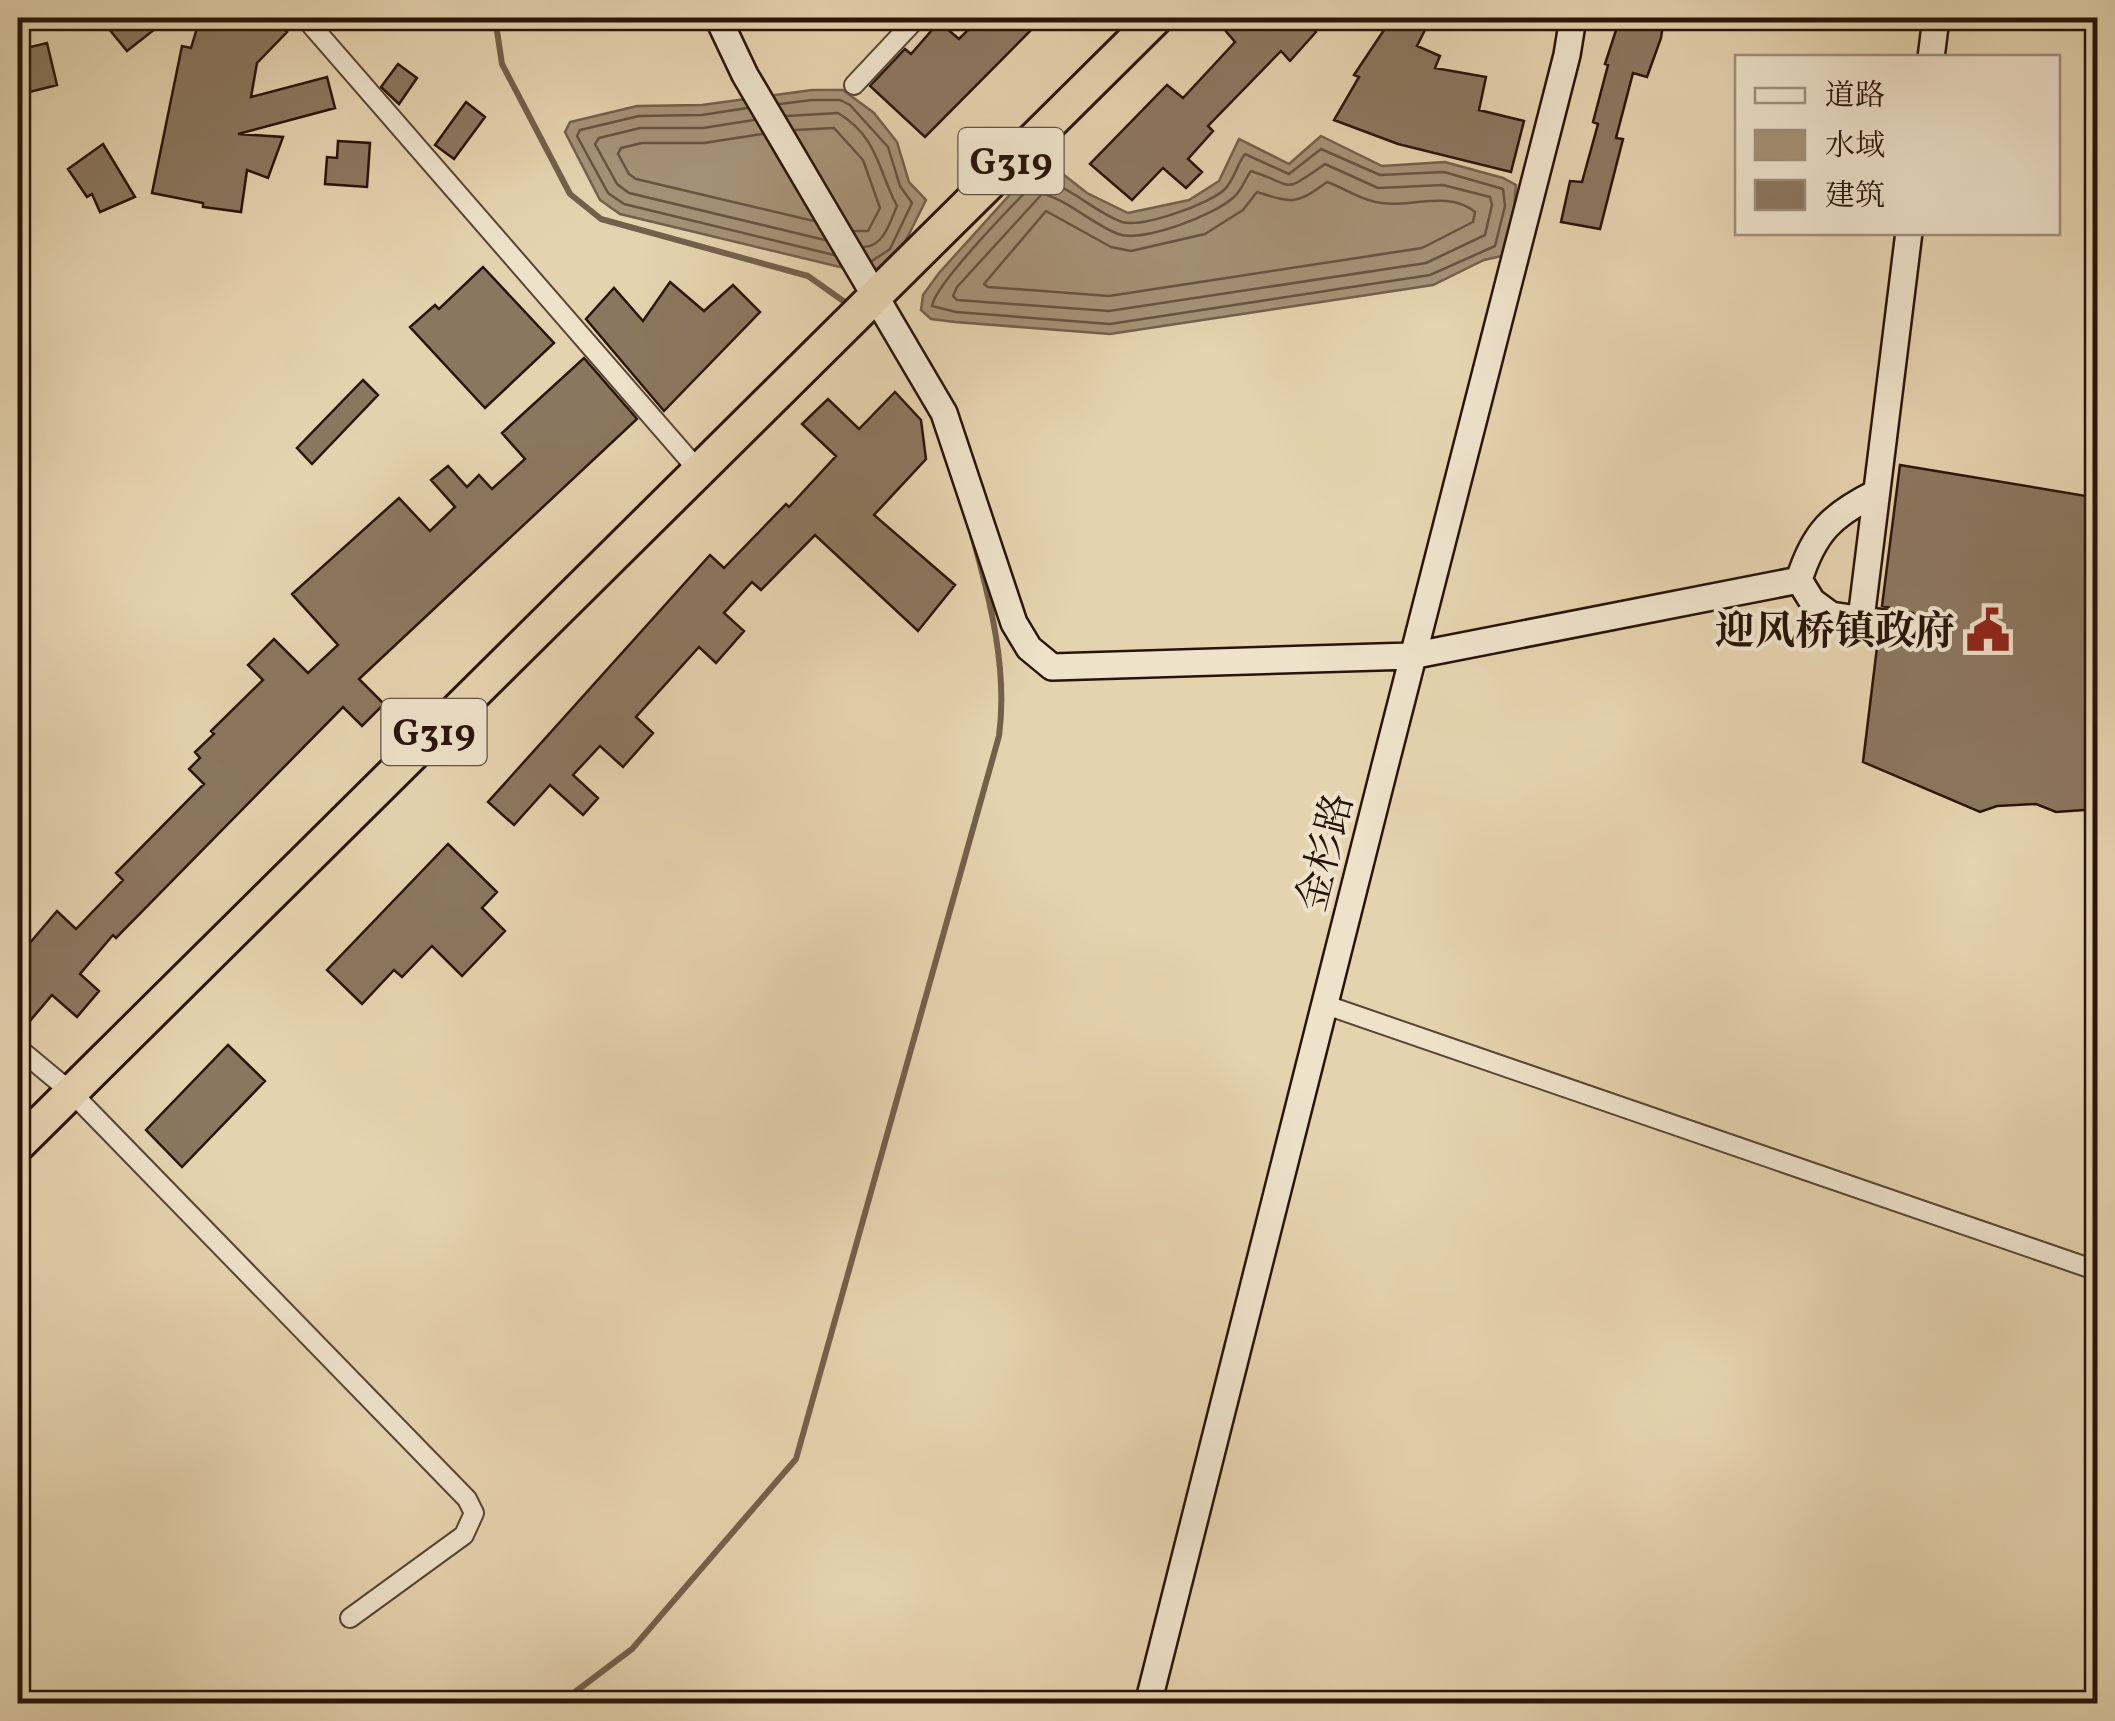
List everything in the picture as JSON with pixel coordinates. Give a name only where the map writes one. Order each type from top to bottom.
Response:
[{"type":"highway","name":"G319","points":[[18,1145],[1156,18]]},
{"type":"street","points":[[306,18],[698,470]]},
{"type":"street","points":[[718,18],[864,307],[944,413],[1014,623],[1029,648],[1052,667],[1411,656],[1799,580]]},
{"type":"street","points":[[854,86],[917,18]]},
{"type":"street","name":"金杉路","points":[[1148,1704],[1411,656],[1562,74],[1573,18]]},
{"type":"street","points":[[1931,55],[1936,18]]},
{"type":"street","points":[[1861,619],[1909,235]]},
{"type":"street","points":[[1799,580],[1809,550],[1827,523],[1876,493]]},
{"type":"street","points":[[1799,580],[1812,601],[1831,615],[1904,626]]},
{"type":"street","points":[[1326,1004],[2098,1271]]},
{"type":"street","points":[[18,1048],[70,1092],[467,1498],[474,1514],[464,1535],[350,1618]]},
{"type":"water","points":[[812,90],[843,90],[874,113],[897,142],[909,182],[926,200],[898,256],[876,272],[840,267],[620,214],[600,200],[565,132],[570,122],[637,106],[702,105]]},
{"type":"water","points":[[1321,136],[1382,166],[1445,162],[1516,185],[1502,256],[1484,260],[1433,285],[1110,334],[931,319],[921,310],[923,295],[939,273],[1034,168],[1064,175],[1087,193],[1128,213],[1189,200],[1219,181],[1239,139],[1289,164]]},
{"type":"building","points":[[100,18],[169,18],[127,51]]},
{"type":"building","points":[[200,18],[271,18],[287,32],[257,63],[251,97],[327,77],[335,108],[238,134],[283,137],[268,178],[247,170],[241,212],[203,207],[203,203],[152,193],[182,46],[191,48]]},
{"type":"building","points":[[980,18],[1043,18],[925,137],[870,86],[905,49],[911,54],[939,22],[959,39]]},
{"type":"building","points":[[1234,18],[1306,18],[1316,32],[1290,61],[1281,51],[1208,126],[1213,131],[1188,159],[1202,172],[1186,188],[1163,168],[1132,200],[1090,164],[1167,85],[1183,98],[1235,42],[1224,29]]},
{"type":"building","points":[[1392,18],[1431,18],[1417,46],[1440,56],[1435,68],[1486,77],[1479,110],[1524,121],[1511,172],[1398,144],[1334,120],[1359,77],[1354,75]]},
{"type":"building","points":[[1620,18],[1664,18],[1661,38],[1647,77],[1633,73],[1616,138],[1623,139],[1600,229],[1561,222],[1570,181],[1582,182],[1598,124],[1593,122],[1608,65],[1605,64]]},
{"type":"building","points":[[47,43],[57,85],[18,95],[18,50]]},
{"type":"building","points":[[398,64],[417,78],[399,104],[381,87]]},
{"type":"building","points":[[466,102],[485,117],[454,159],[435,145]]},
{"type":"building","points":[[338,141],[370,143],[367,187],[325,184],[327,157],[337,158]]},
{"type":"building","points":[[103,144],[135,197],[100,212],[92,194],[87,197],[68,169]]},
{"type":"building","points":[[483,267],[554,343],[485,408],[410,327],[435,305],[439,309]]},
{"type":"building","points":[[670,282],[704,311],[733,285],[760,312],[664,411],[586,319],[614,288],[643,321]]},
{"type":"building","points":[[584,358],[637,419],[359,679],[384,704],[362,726],[343,707],[116,938],[113,935],[80,974],[99,991],[77,1017],[52,995],[18,1035],[18,957],[57,911],[76,929],[123,880],[116,873],[204,784],[189,769],[200,758],[195,752],[263,680],[248,665],[274,639],[308,673],[338,645],[292,594],[399,498],[430,531],[455,507],[431,480],[448,466],[467,487],[479,475],[492,489],[525,459],[502,433]]},
{"type":"building","points":[[363,380],[378,395],[312,464],[297,448]]},
{"type":"building","points":[[895,392],[921,420],[926,459],[874,515],[955,585],[918,631],[815,535],[761,590],[752,582],[724,613],[744,631],[716,663],[699,647],[636,717],[653,733],[623,767],[600,746],[573,775],[598,798],[583,815],[550,785],[514,825],[488,802],[710,555],[724,568],[836,456],[802,424],[828,399],[859,429]]},
{"type":"building","name":"迎风桥镇政府","points":[[1900,465],[2098,498],[2098,809],[2056,812],[2036,804],[1997,806],[1980,812],[1863,762],[1878,639],[1909,641],[1920,627],[1913,613],[1882,606]]},
{"type":"building","points":[[448,844],[497,892],[482,908],[505,931],[462,976],[432,946],[402,977],[394,970],[362,1004],[327,970]]},
{"type":"building","points":[[228,1045],[265,1081],[182,1167],[146,1130]]},
{"type":"waterway","points":[[495,18],[502,64],[570,194],[601,219],[808,276],[849,305]]},
{"type":"waterway","points":[[559,1704],[632,1649],[796,1459],[999,736],[999,660],[972,535]]},
{"type":"place","name":"迎风桥镇政府","points":[[1988,630]]}]
